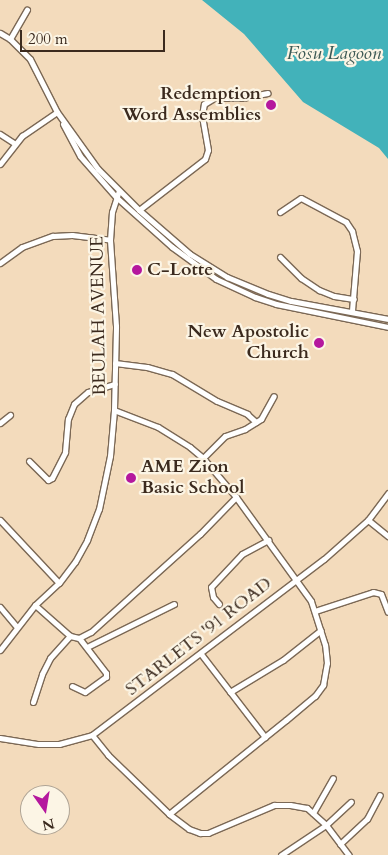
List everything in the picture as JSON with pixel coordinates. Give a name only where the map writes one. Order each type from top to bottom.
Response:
[{"type":"street","points":[[10,39],[27,8]]},
{"type":"street","points":[[0,33],[10,39],[30,59],[80,156],[116,197],[178,252],[236,289],[290,308],[388,326]]},
{"type":"street","points":[[139,210],[205,159],[208,150],[202,115],[204,104],[214,98],[242,98],[268,93]]},
{"type":"street","points":[[0,164],[14,143],[59,114]]},
{"type":"street","points":[[59,114],[89,158],[119,191],[190,254],[228,277],[291,301],[388,319]]},
{"type":"street","points":[[0,134],[14,143]]},
{"type":"street","name":"BEULAH AVENUE","points":[[0,650],[35,605],[68,572],[83,547],[99,509],[110,456],[114,410],[115,318],[110,240],[116,197],[119,191]]},
{"type":"street","points":[[280,212],[301,198],[346,222],[352,231],[357,252],[352,311]]},
{"type":"street","points":[[0,263],[22,247],[53,236],[72,235],[110,240]]},
{"type":"street","points":[[280,258],[301,278],[319,290],[334,296],[354,300]]},
{"type":"street","points":[[116,364],[147,367],[172,374],[217,401],[247,414],[256,422]]},
{"type":"street","points":[[28,461],[48,480],[52,478],[65,452],[68,420],[74,404],[88,392],[115,384]]},
{"type":"street","points":[[202,458],[225,436],[256,422],[266,414],[274,396]]},
{"type":"street","points":[[114,410],[163,430],[202,458],[236,497],[309,596],[321,630],[327,663],[323,685],[314,696],[169,814]]},
{"type":"street","points":[[0,423],[10,414]]},
{"type":"street","name":"STARLETS '91 ROAD","points":[[0,738],[49,744],[68,743],[92,736],[296,580],[368,520],[388,493]]},
{"type":"street","points":[[79,638],[91,632],[144,586],[236,497]]},
{"type":"street","points":[[0,520],[59,583]]},
{"type":"street","points":[[368,520],[388,536]]},
{"type":"street","points":[[219,604],[211,593],[211,587],[242,554],[268,540]]},
{"type":"street","points":[[315,611],[373,592],[380,594],[388,612]]},
{"type":"street","points":[[87,647],[174,604]]},
{"type":"street","points":[[35,605],[70,636],[79,638],[106,673],[106,677],[85,692],[72,686]]},
{"type":"street","points":[[0,607],[17,627]]},
{"type":"street","points":[[230,692],[283,660],[321,630]]},
{"type":"street","points":[[33,702],[42,674],[50,658],[70,636]]},
{"type":"street","points":[[201,654],[265,737]]},
{"type":"street","points":[[92,736],[108,755],[169,814],[189,829],[200,833],[208,833],[274,805],[307,808],[326,825],[349,855]]},
{"type":"street","points":[[313,813],[333,778]]},
{"type":"street","points":[[340,844],[367,819],[380,795]]},
{"type":"street","points":[[281,855],[326,825],[351,802]]},
{"type":"water","name":"Fosu Lagoon","points":[[202,0],[388,0],[388,159],[379,148],[303,102],[244,34]]},
{"type":"place","name":"Redemption Word Assemblies","points":[[271,105]]},
{"type":"place","name":"C-Lotte","points":[[137,270]]},
{"type":"place","name":"New Apostolic Church","points":[[319,343]]},
{"type":"place","name":"AME Zion Basic School","points":[[131,478]]}]
